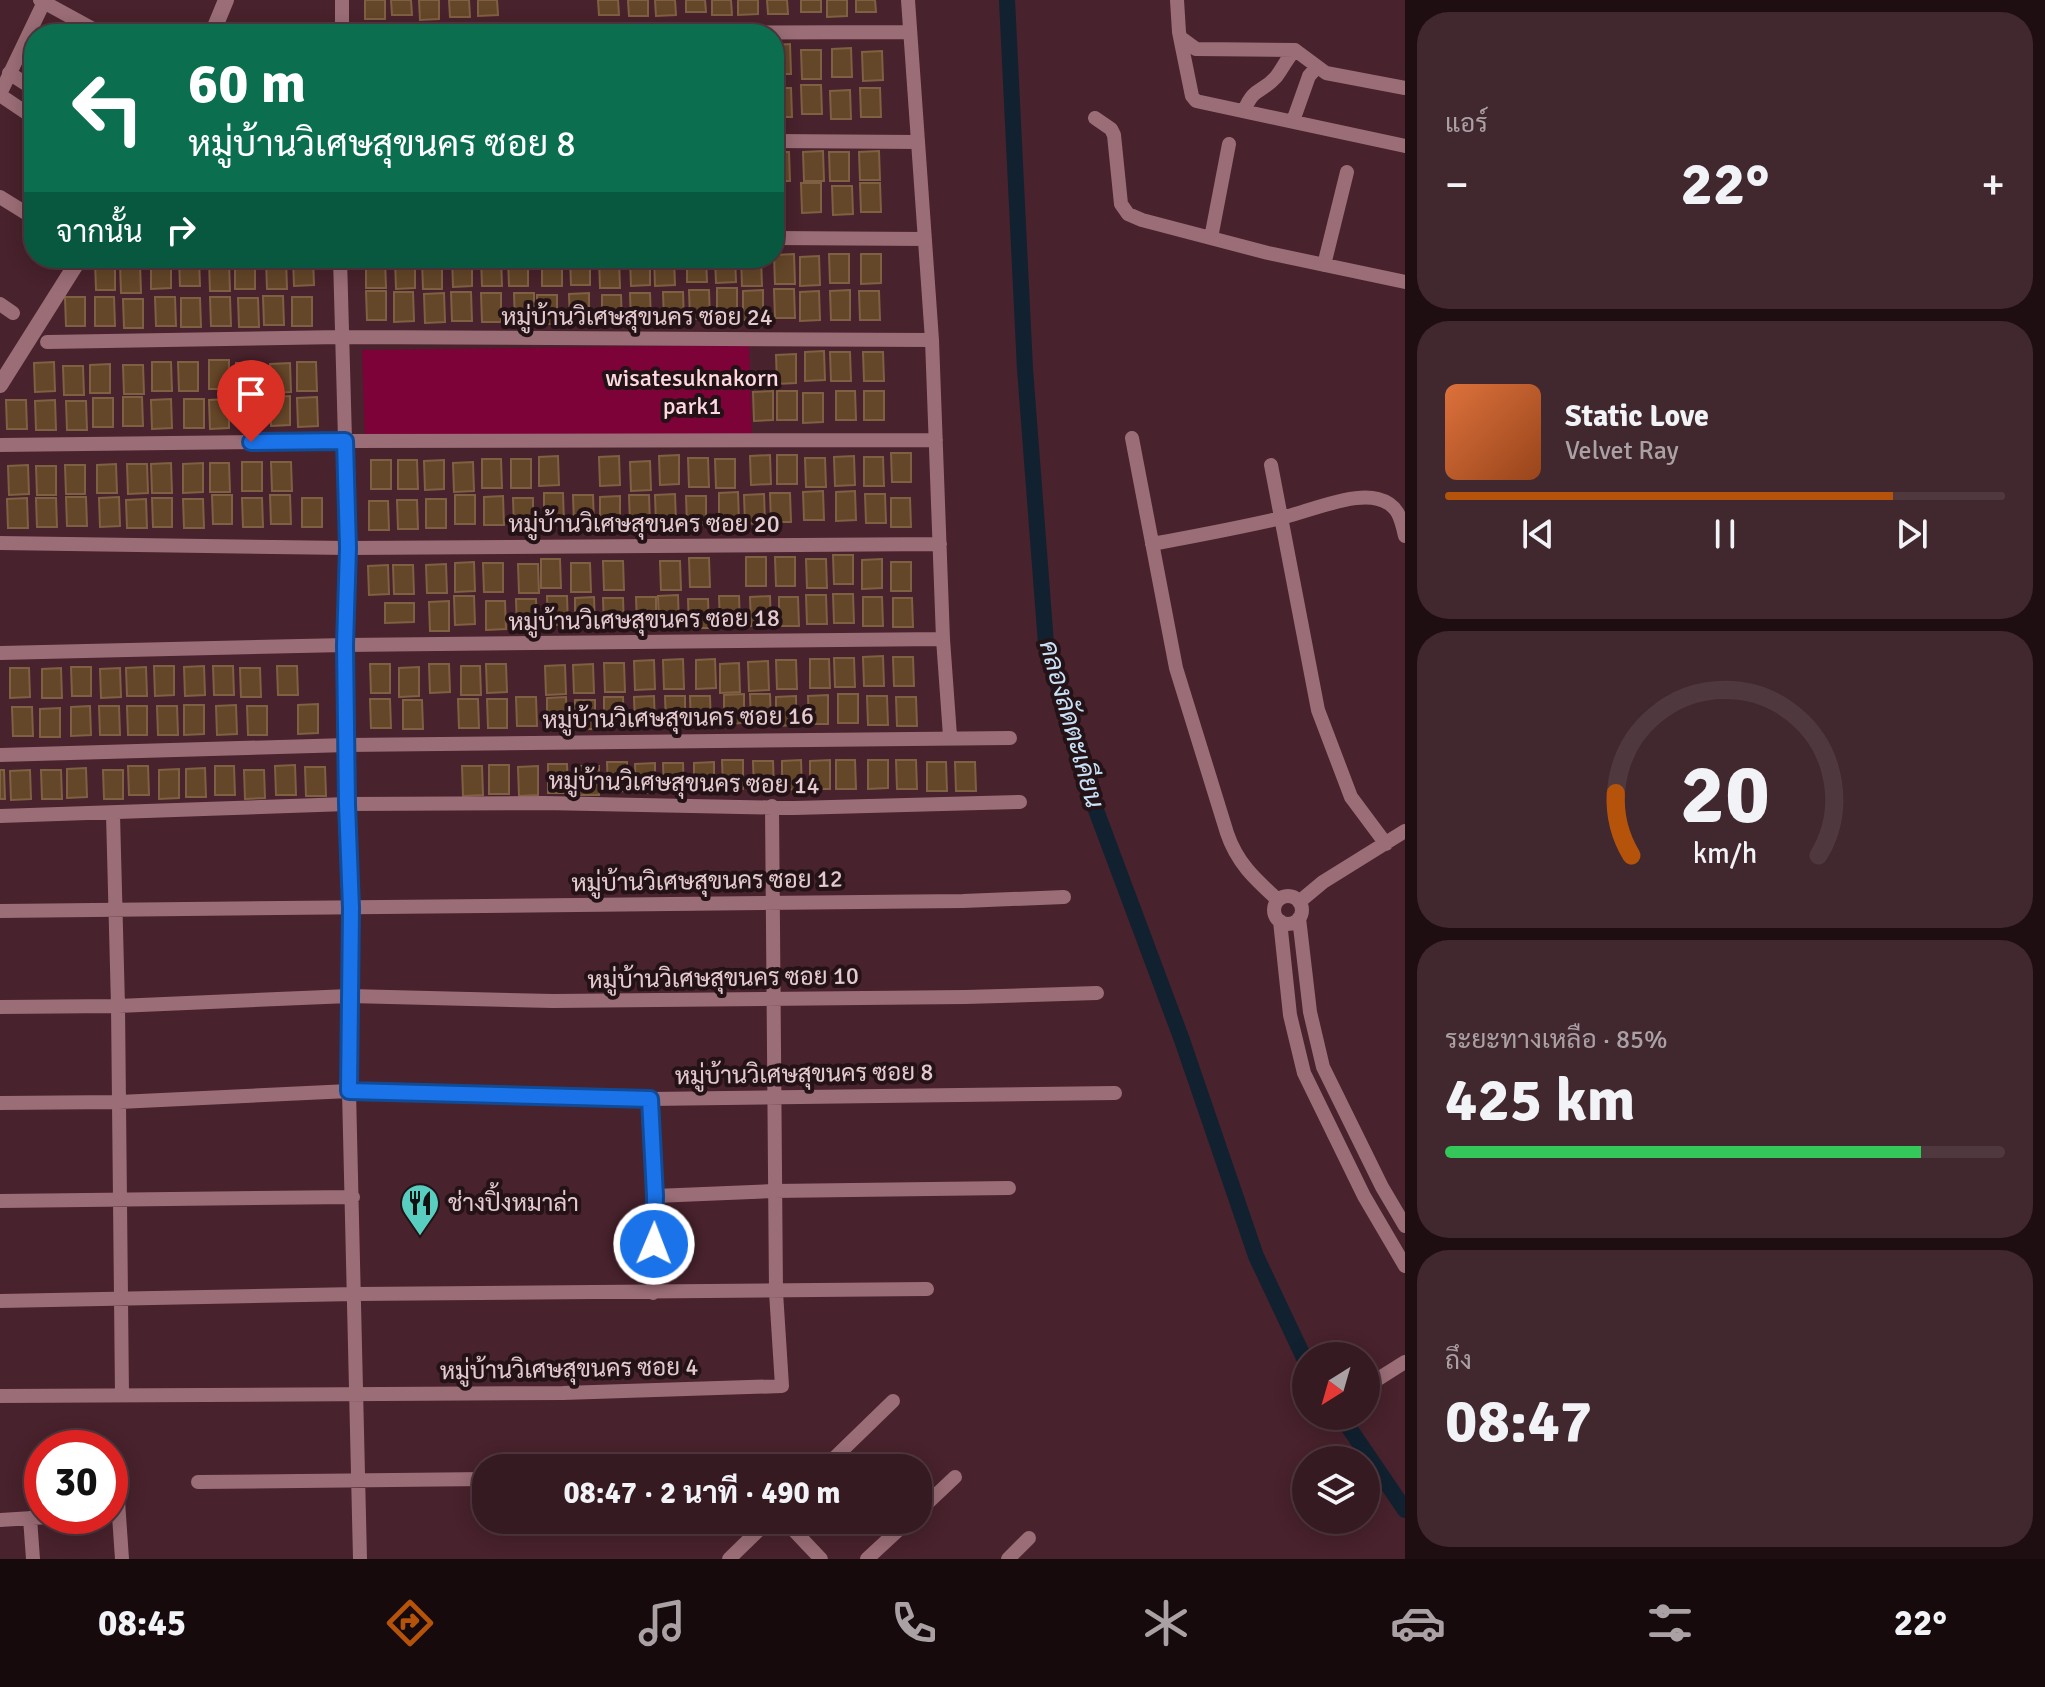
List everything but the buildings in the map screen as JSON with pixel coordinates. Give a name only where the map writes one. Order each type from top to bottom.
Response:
[{"type":"street","points":[[216,24],[226,0]]},
{"type":"street","points":[[342,0],[342,24]]},
{"type":"street","points":[[908,0],[932,340],[943,639],[950,736]]},
{"type":"street","points":[[1177,0],[1181,38],[1194,99],[1405,146]]},
{"type":"street","points":[[31,24],[42,1],[84,24]]},
{"type":"street","points":[[784,33],[910,32]]},
{"type":"street","points":[[1181,38],[1196,49],[1295,50],[1326,73],[1405,88]]},
{"type":"street","points":[[24,40],[0,94],[24,111]]},
{"type":"street","points":[[1244,111],[1253,93],[1274,79],[1295,50]]},
{"type":"street","points":[[1293,121],[1309,76],[1317,67]]},
{"type":"street","points":[[9,73],[24,83]]},
{"type":"street","points":[[1095,118],[1111,129],[1114,135],[1121,204],[1128,214],[1211,238],[1405,282]]},
{"type":"street","points":[[784,141],[918,142]]},
{"type":"street","points":[[1211,238],[1229,144]]},
{"type":"street","points":[[1324,265],[1347,172]]},
{"type":"street","points":[[0,197],[24,212]]},
{"type":"street","points":[[784,238],[925,239]]},
{"type":"street","points":[[0,385],[74,268]]},
{"type":"street","points":[[340,268],[348,548],[345,645],[351,908],[349,1091],[360,1559]]},
{"type":"street","name":"หมู่บ้านวิเศษสุขนคร ซอย 24","points":[[47,342],[341,337],[932,340]]},
{"type":"street","points":[[1132,438],[1176,668],[1234,853],[1247,871],[1278,900]]},
{"type":"street","points":[[0,445],[936,440]]},
{"type":"street","points":[[1271,465],[1318,710],[1351,797],[1386,844]]},
{"type":"street","points":[[1152,544],[1280,519],[1362,497],[1379,499],[1393,506],[1399,514],[1405,536]]},
{"type":"street","name":"หมู่บ้านวิเศษสุขนคร ซอย 20","points":[[0,543],[348,548],[940,544]]},
{"type":"street","name":"หมู่บ้านวิเศษสุขนคร ซอย 18","points":[[0,653],[345,645],[943,639]]},
{"type":"street","name":"หมู่บ้านวิเศษสุขนคร ซอย 16","points":[[0,755],[347,745],[950,736],[1010,738]]},
{"type":"street","name":"หมู่บ้านวิเศษสุขนคร ซอย 14","points":[[0,816],[347,804],[772,806],[1020,802]]},
{"type":"street","points":[[772,806],[776,1292]]},
{"type":"street","points":[[113,814],[122,1395]]},
{"type":"street","points":[[1280,921],[1291,923],[1323,882],[1405,831]]},
{"type":"street","points":[[1278,900],[1289,896],[1299,910],[1310,1012],[1320,1055],[1334,1090],[1405,1226]]},
{"type":"street","name":"หมู่บ้านวิเศษสุขนคร ซอย 12","points":[[0,911],[963,901],[1064,897]]},
{"type":"street","points":[[1278,900],[1275,914],[1280,921],[1290,1015],[1304,1073],[1364,1196],[1405,1266]]},
{"type":"street","points":[[1285,970],[1306,971]]},
{"type":"street","name":"หมู่บ้านวิเศษสุขนคร ซอย 10","points":[[0,1007],[118,1006],[349,996],[553,1001],[1097,993]]},
{"type":"street","points":[[1301,1062],[1320,1055]]},
{"type":"street","name":"หมู่บ้านวิเศษสุขนคร ซอย 8","points":[[0,1103],[119,1102],[349,1091],[650,1099],[1115,1093]]},
{"type":"street","points":[[650,1099],[655,1196],[653,1293]]},
{"type":"street","points":[[655,1196],[1009,1188]]},
{"type":"street","points":[[0,1201],[353,1197]]},
{"type":"street","points":[[0,1301],[927,1289]]},
{"type":"street","name":"หมู่บ้านวิเศษสุขนคร ซอย 4","points":[[0,1396],[563,1393],[782,1386],[776,1292]]},
{"type":"street","points":[[1380,1378],[1405,1362]]},
{"type":"street","points":[[838,1454],[893,1401]]},
{"type":"street","points":[[932,1499],[955,1477]]},
{"type":"street","points":[[198,1482],[472,1479]]},
{"type":"street","points":[[0,1520],[24,1518]]},
{"type":"street","points":[[31,1534],[33,1559]]},
{"type":"street","points":[[118,1534],[122,1559]]},
{"type":"street","points":[[729,1559],[755,1534]]},
{"type":"street","points":[[797,1534],[821,1559]]},
{"type":"street","points":[[867,1559],[894,1534]]},
{"type":"street","points":[[1008,1559],[1029,1538]]},
{"type":"green space","name":"wisatesuknakorn park1","points":[[749,345],[752,437],[365,441],[362,350]]},
{"type":"waterway","name":"คลองลัดตะเคียน","points":[[1007,0],[1025,369],[1046,644],[1084,778],[1182,1040],[1256,1256],[1297,1342]]},
{"type":"waterway","name":"คลองลัดตะเคียน","points":[[1351,1430],[1405,1510]]},
{"type":"place","name":"ช่างปิ้งหมาล่า","points":[[420,1237]]},
{"type":"route","points":[[251,442],[345,441],[348,548],[345,645],[347,804],[351,908],[349,1091],[650,1099],[654,1244]]}]
